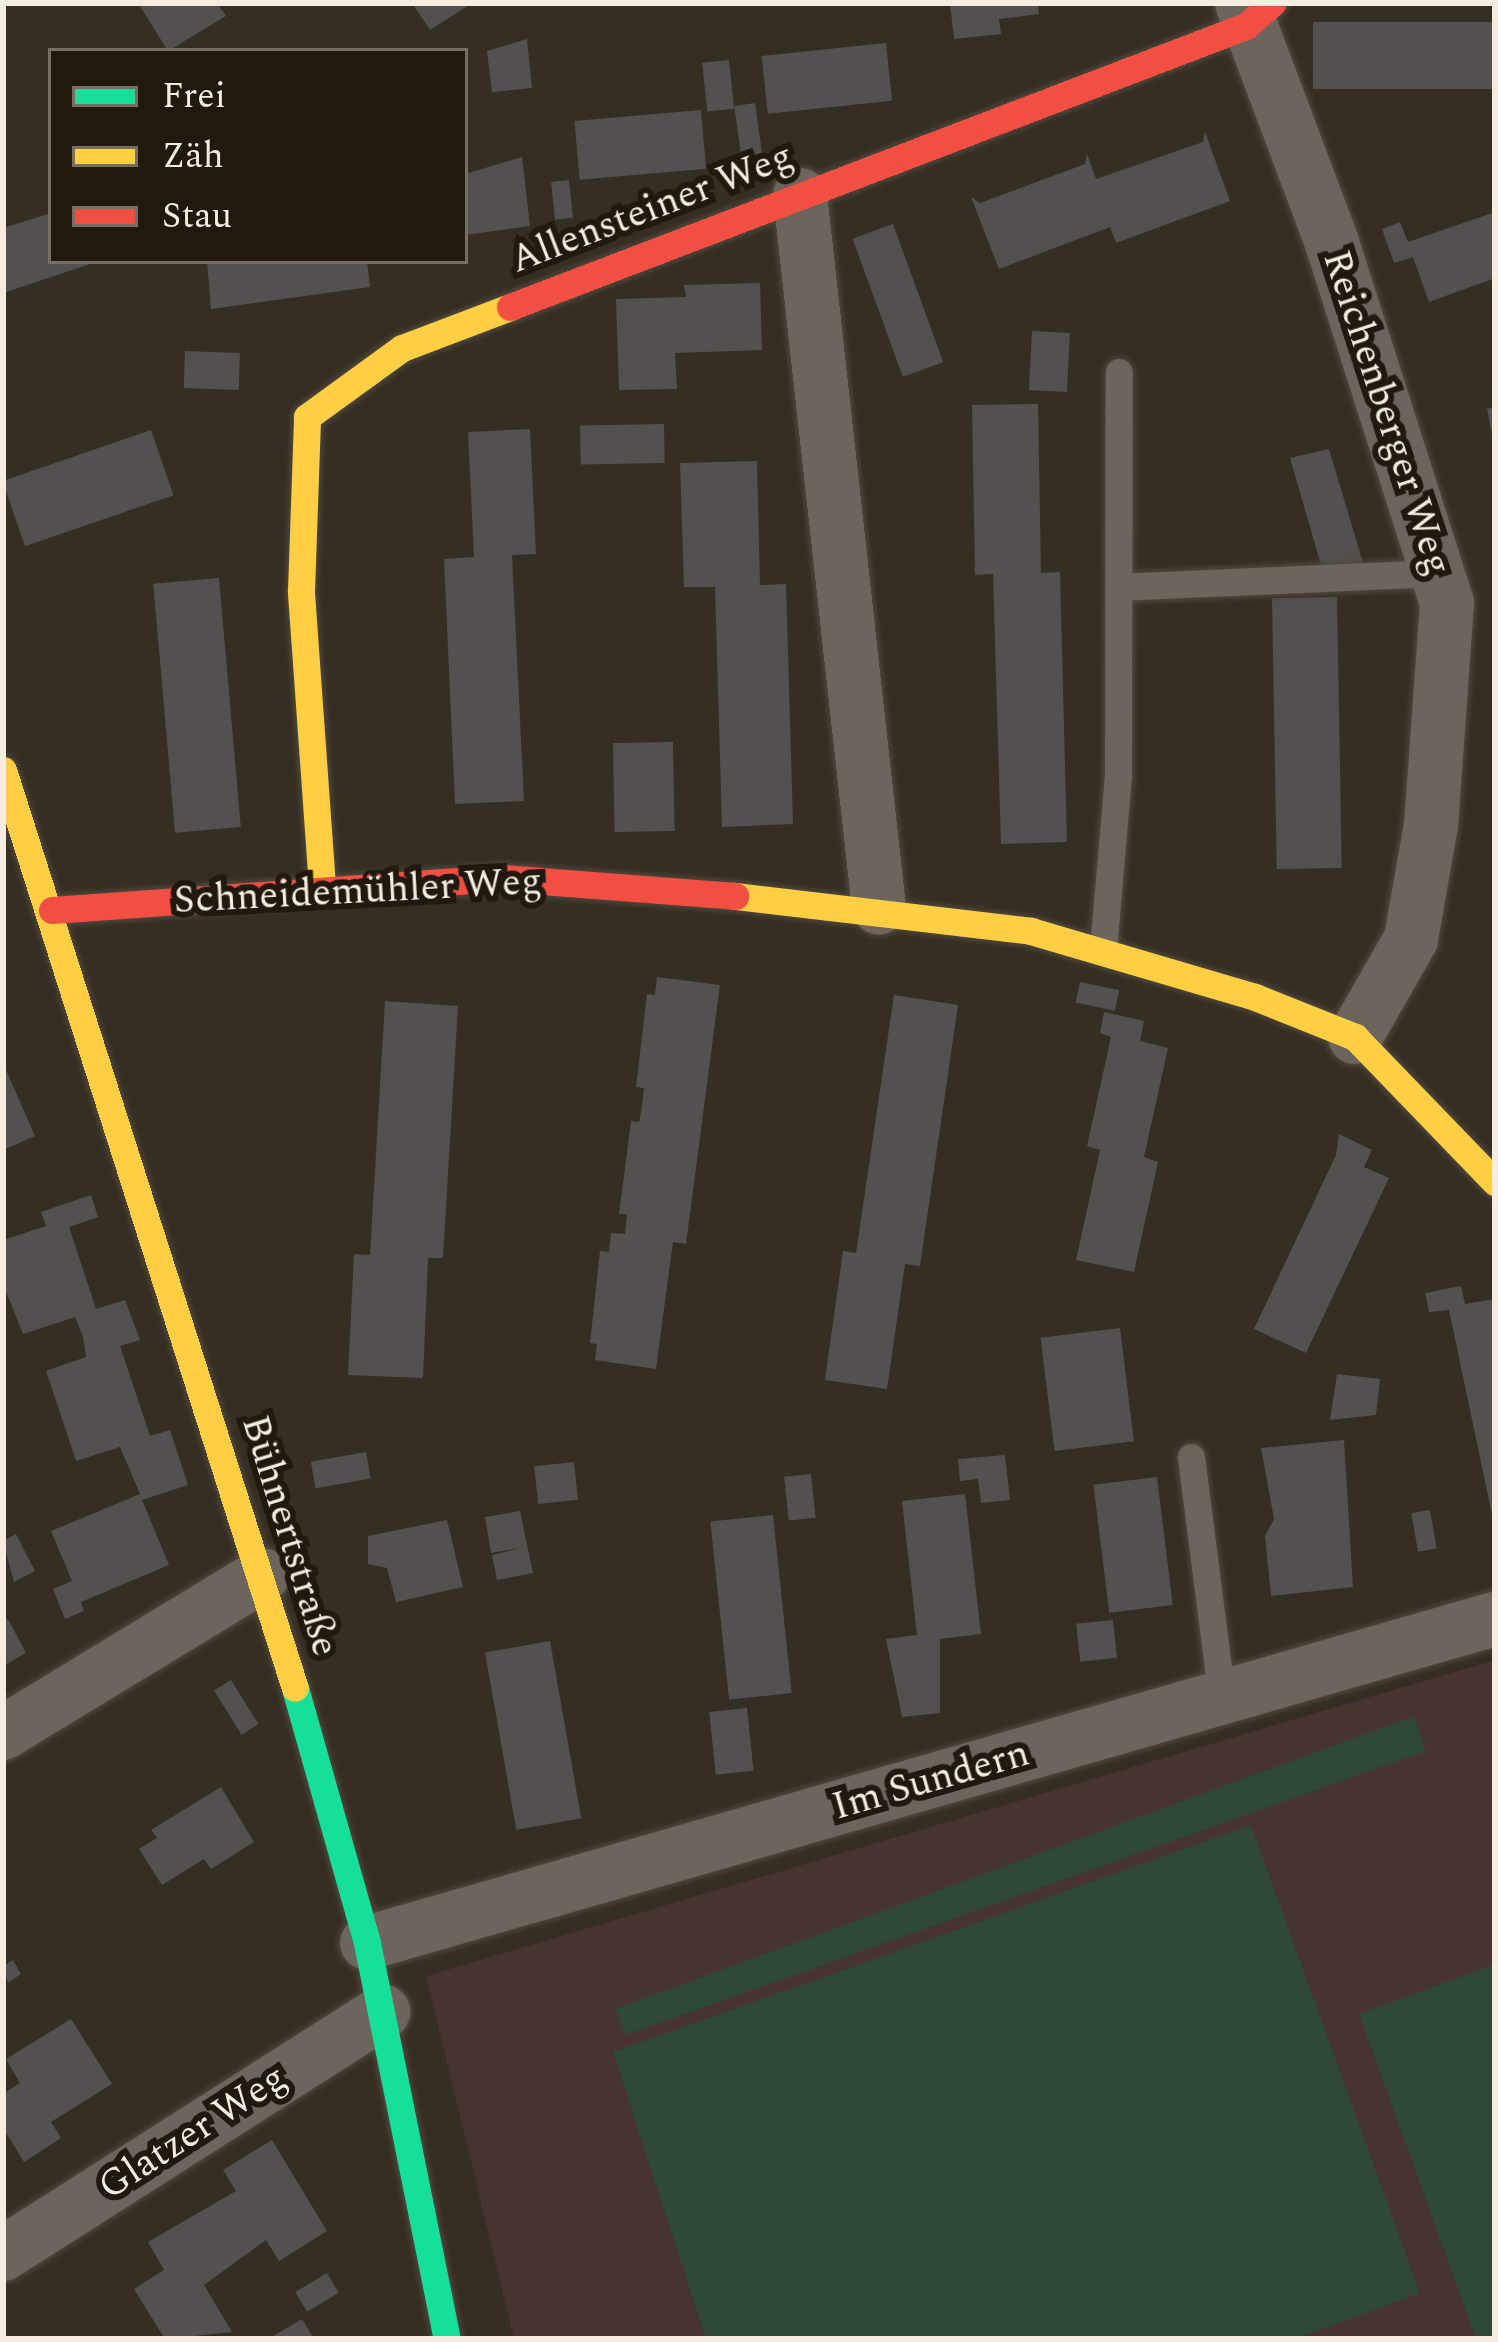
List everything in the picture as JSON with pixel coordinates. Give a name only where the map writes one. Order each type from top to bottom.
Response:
[{"type":"street","name":"Allensteiner Weg","points":[[322,886],[301,591],[307,417],[402,348],[800,195],[1253,11]]},
{"type":"street","name":"Reichenberger Weg","points":[[1253,11],[1331,243],[1460,589],[1431,825],[1411,940],[1355,1037]]},
{"type":"street","points":[[800,195],[879,908]]},
{"type":"street","name":"Bühnertstraße","points":[[3,770],[263,1575],[367,1943],[447,2339]]},
{"type":"street","name":"Schneidemühler Weg","points":[[52,910],[322,886],[503,878],[879,908],[1103,950],[1355,1037],[1495,1182]]},
{"type":"street","points":[[3,1733],[263,1575]]},
{"type":"street","name":"Im Sundern","points":[[367,1943],[1495,1619]]},
{"type":"street","name":"Glatzer Weg","points":[[3,2254],[382,2012]]},
{"type":"lane","points":[[1103,950],[1118,776],[1119,372]]},
{"type":"lane","points":[[1119,587],[1460,589]]},
{"type":"lane","points":[[1191,1457],[1222,1698]]},
{"type":"shaded area","points":[[1495,1660],[1495,2339],[514,2339],[426,1976]]},
{"type":"green space","points":[[1414,1716],[1426,1751],[626,2035],[615,2009]]},
{"type":"green space","points":[[1251,1825],[1420,2293],[1295,2339],[706,2339],[613,2052]]},
{"type":"green space","points":[[1495,1964],[1495,2339],[1476,2339],[1359,2014]]},
{"type":"building","points":[[138,3],[217,3],[226,16],[166,48]]},
{"type":"building","points":[[412,3],[472,3],[430,30]]},
{"type":"building","points":[[950,3],[1038,3],[1039,14],[999,19],[1001,34],[954,39]]},
{"type":"building","points":[[1313,22],[1495,22],[1495,89],[1313,89]]},
{"type":"building","points":[[527,39],[532,88],[492,92],[487,51]]},
{"type":"building","points":[[886,43],[892,101],[768,114],[762,56]]},
{"type":"building","points":[[729,60],[734,109],[707,112],[702,63]]},
{"type":"building","points":[[755,103],[762,154],[741,156],[734,106]]},
{"type":"building","points":[[701,110],[706,169],[580,180],[574,121]]},
{"type":"building","points":[[1205,132],[1230,201],[1116,243],[1110,227],[999,269],[971,197],[980,203],[1085,164],[1087,154],[1096,179],[1203,142]]},
{"type":"building","points":[[522,157],[530,226],[468,235],[468,173]]},
{"type":"building","points":[[569,180],[573,218],[555,220],[551,182]]},
{"type":"building","points":[[1495,212],[1495,278],[1429,302],[1413,257],[1394,263],[1382,229],[1400,222],[1408,242]]},
{"type":"building","points":[[48,214],[48,264],[90,264],[3,293],[3,228]]},
{"type":"building","points":[[893,224],[943,362],[903,377],[853,239]]},
{"type":"building","points":[[207,264],[367,264],[370,287],[211,309]]},
{"type":"building","points":[[760,283],[762,350],[675,353],[677,389],[619,390],[616,299],[686,297],[684,285]]},
{"type":"building","points":[[1032,331],[1070,333],[1067,392],[1029,390]]},
{"type":"building","points":[[185,351],[240,353],[239,390],[184,388]]},
{"type":"building","points":[[1038,404],[1041,573],[1060,572],[1067,842],[1001,844],[993,574],[975,575],[972,405]]},
{"type":"building","points":[[1495,407],[1495,440],[1493,440],[1487,409]]},
{"type":"building","points":[[664,424],[665,463],[581,464],[580,425]]},
{"type":"building","points":[[530,429],[536,554],[512,555],[524,801],[455,804],[444,559],[474,557],[468,432]]},
{"type":"building","points":[[151,430],[173,495],[25,546],[3,481]]},
{"type":"building","points":[[1329,449],[1364,566],[1321,565],[1290,458]]},
{"type":"building","points":[[757,461],[760,585],[786,584],[793,824],[722,827],[715,587],[684,587],[680,463]]},
{"type":"building","points":[[219,578],[241,827],[175,833],[153,584]]},
{"type":"building","points":[[1337,597],[1342,868],[1277,869],[1272,598]]},
{"type":"building","points":[[673,742],[675,831],[615,832],[613,743]]},
{"type":"building","points":[[657,977],[720,985],[686,1244],[673,1242],[656,1369],[595,1360],[597,1344],[590,1343],[600,1251],[609,1252],[611,1233],[625,1234],[627,1214],[619,1214],[631,1121],[639,1122],[642,1106],[644,1088],[636,1087],[647,994],[655,995]]},
{"type":"building","points":[[1080,982],[1119,990],[1115,1011],[1076,1003]]},
{"type":"building","points":[[894,995],[958,1005],[920,1266],[905,1264],[887,1389],[825,1380],[843,1251],[856,1253]]},
{"type":"building","points":[[385,1001],[458,1006],[443,1258],[428,1258],[423,1378],[348,1375],[354,1254],[370,1255]]},
{"type":"building","points":[[1104,1012],[1144,1021],[1140,1041],[1168,1048],[1144,1157],[1158,1162],[1134,1272],[1076,1260],[1100,1150],[1087,1146],[1111,1037],[1100,1033]]},
{"type":"building","points":[[3,1063],[35,1136],[3,1150]]},
{"type":"building","points":[[1339,1134],[1372,1150],[1364,1167],[1389,1178],[1306,1353],[1254,1329],[1336,1155]]},
{"type":"building","points":[[91,1195],[98,1217],[69,1227],[96,1309],[125,1300],[140,1340],[120,1346],[150,1436],[170,1430],[188,1485],[142,1500],[169,1565],[81,1602],[84,1611],[65,1619],[53,1589],[72,1581],[51,1531],[140,1494],[120,1447],[76,1461],[46,1371],[86,1357],[83,1337],[75,1317],[23,1334],[3,1284],[3,1240],[46,1226],[41,1212]]},
{"type":"building","points":[[1461,1286],[1465,1304],[1495,1299],[1495,1529],[1449,1310],[1429,1312],[1425,1293]]},
{"type":"building","points":[[1120,1328],[1134,1441],[1054,1451],[1041,1338]]},
{"type":"building","points":[[1337,1374],[1380,1379],[1376,1415],[1330,1420]]},
{"type":"building","points":[[1344,1440],[1353,1587],[1271,1596],[1265,1536],[1274,1519],[1261,1448]]},
{"type":"building","points":[[366,1452],[371,1479],[316,1488],[311,1462]]},
{"type":"building","points":[[1005,1455],[1010,1500],[981,1503],[978,1479],[960,1481],[958,1459]]},
{"type":"building","points":[[574,1462],[578,1500],[538,1504],[534,1466]]},
{"type":"building","points":[[811,1474],[816,1518],[789,1521],[784,1477]]},
{"type":"building","points":[[1157,1477],[1173,1605],[1109,1613],[1093,1485]]},
{"type":"building","points":[[965,1494],[981,1634],[940,1639],[940,1713],[902,1717],[886,1639],[917,1635],[902,1501]]},
{"type":"building","points":[[1430,1510],[1437,1548],[1418,1552],[1411,1513]]},
{"type":"building","points":[[520,1511],[533,1573],[497,1580],[492,1555],[521,1548],[491,1553],[485,1517]]},
{"type":"building","points":[[773,1515],[792,1693],[729,1700],[710,1522]]},
{"type":"building","points":[[447,1520],[463,1587],[396,1602],[387,1568],[368,1564],[368,1536]]},
{"type":"building","points":[[16,1534],[35,1571],[14,1582],[3,1541]]},
{"type":"building","points":[[8,1619],[26,1653],[3,1666],[3,1621]]},
{"type":"building","points":[[1113,1620],[1117,1658],[1080,1662],[1076,1624]]},
{"type":"building","points":[[550,1641],[581,1818],[516,1830],[485,1652]]},
{"type":"building","points":[[231,1680],[259,1724],[242,1735],[214,1691]]},
{"type":"building","points":[[747,1708],[754,1771],[716,1775],[709,1712]]},
{"type":"building","points":[[221,1787],[254,1842],[211,1869],[204,1859],[162,1885],[139,1849],[157,1838],[151,1830]]},
{"type":"building","points":[[13,1960],[21,1974],[8,1983],[3,1966]]},
{"type":"building","points":[[71,2019],[112,2084],[51,2122],[61,2138],[24,2162],[3,2128],[3,2094],[20,2083],[6,2059]]},
{"type":"building","points":[[272,2140],[327,2231],[279,2261],[266,2240],[204,2285],[232,2332],[165,2339],[134,2289],[164,2270],[148,2242],[236,2191],[223,2170]]},
{"type":"building","points":[[327,2273],[339,2293],[307,2312],[295,2292]]},
{"type":"building","points":[[302,2319],[314,2339],[268,2339]]},
{"type":"traffic: fast","points":[[295,1688],[367,1943],[447,2339]]},
{"type":"traffic: slow","points":[[322,886],[301,591],[307,417],[402,348],[510,307]]},
{"type":"traffic: slow","points":[[3,770],[295,1688]]},
{"type":"traffic: slow","points":[[735,896],[1031,931],[1255,997],[1355,1037],[1495,1182]]},
{"type":"traffic: jam","points":[[510,307],[1246,26],[1272,3]]},
{"type":"traffic: jam","points":[[52,910],[503,878],[735,896]]}]
